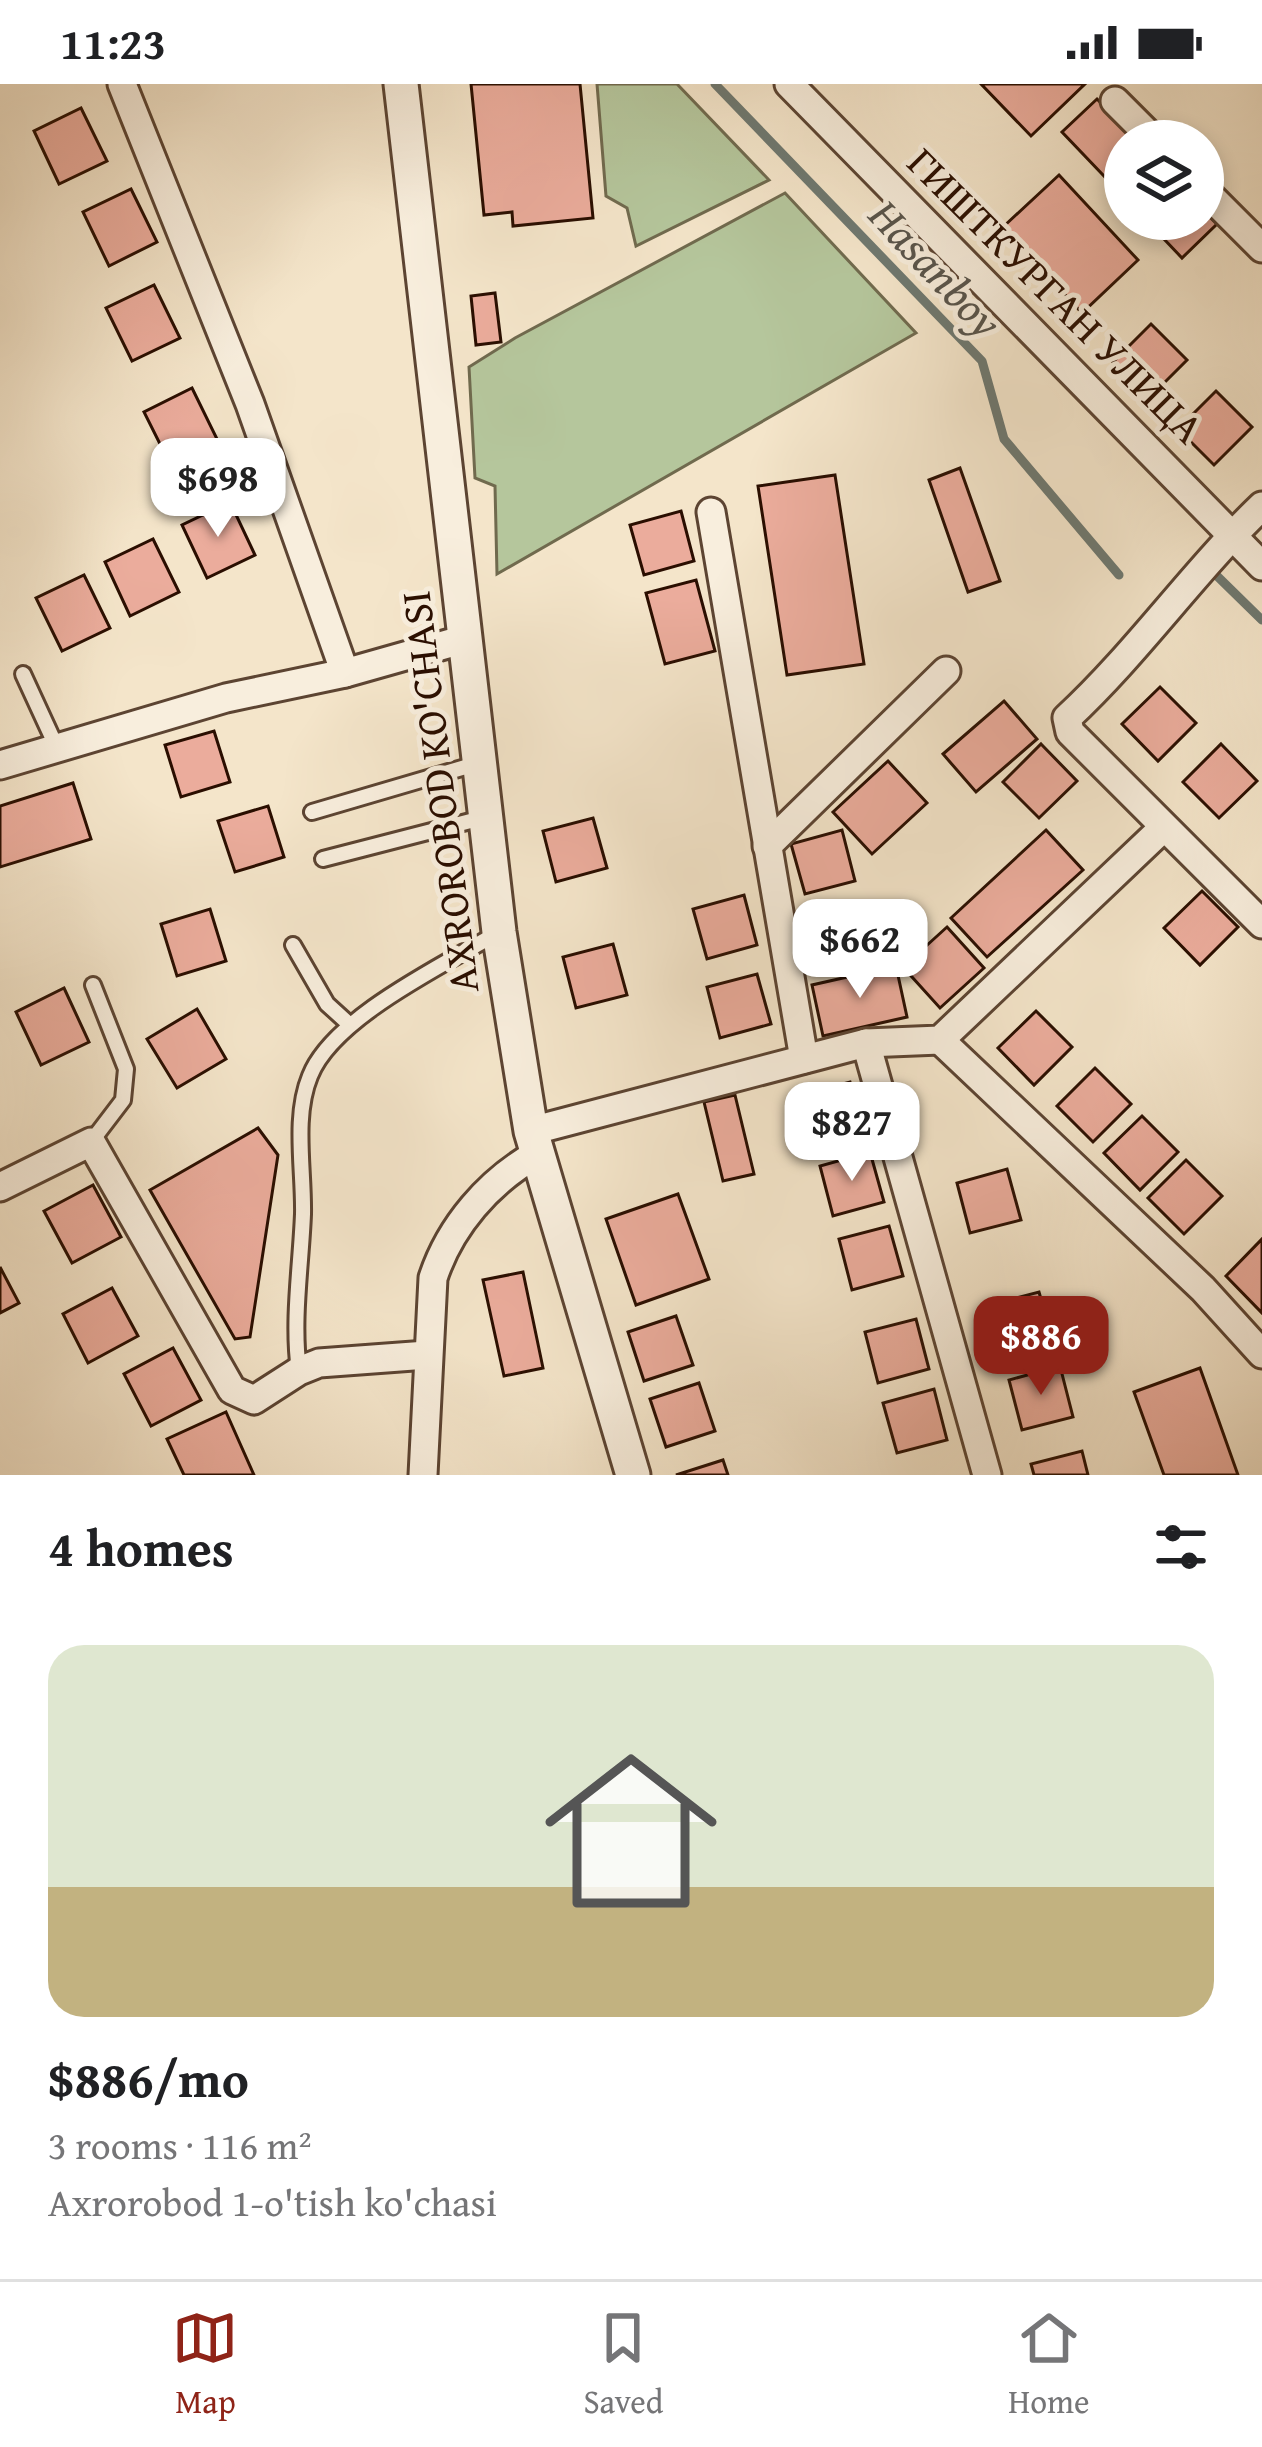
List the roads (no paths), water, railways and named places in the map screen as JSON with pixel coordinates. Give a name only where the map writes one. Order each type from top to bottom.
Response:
[{"type":"street","points":[[122,84],[250,404],[345,673]]},
{"type":"street","name":"AXROROBOD KO'CHASI","points":[[401,84],[499,932],[534,1143],[632,1475]]},
{"type":"street","name":"ГИШТКУРГАН УЛИЦА","points":[[789,84],[1262,566]]},
{"type":"street","points":[[1115,101],[1134,120]]},
{"type":"street","points":[[1224,210],[1262,248]]},
{"type":"street","points":[[1262,506],[1067,718],[1070,732],[1262,924]]},
{"type":"street","points":[[711,512],[804,1060]]},
{"type":"street","points":[[0,766],[226,698],[345,673],[465,639]]},
{"type":"street","points":[[767,846],[946,670]]},
{"type":"street","points":[[423,1475],[433,1278],[441,1253],[474,1206],[534,1143],[866,1043],[940,1040],[1163,828]]},
{"type":"street","points":[[940,1040],[1203,1289],[1262,1354]]},
{"type":"street","points":[[866,1043],[987,1475]]},
{"type":"street","points":[[0,1187],[91,1142],[232,1390],[254,1400],[320,1363],[428,1355]]},
{"type":"lane","points":[[23,674],[57,748]]},
{"type":"lane","points":[[312,812],[479,763]]},
{"type":"lane","points":[[323,859],[486,818]]},
{"type":"lane","points":[[299,1371],[295,1342],[301,1264],[302,1109],[310,1073],[349,1024],[499,932]]},
{"type":"lane","points":[[293,945],[327,1004],[349,1024]]},
{"type":"lane","points":[[91,1142],[123,1100],[126,1069],[92,985]]},
{"type":"waterway","name":"Hasanboy","points":[[715,84],[982,361],[1004,439],[1119,575]]},
{"type":"waterway","name":"Hasanboy","points":[[1214,573],[1262,620]]}]
